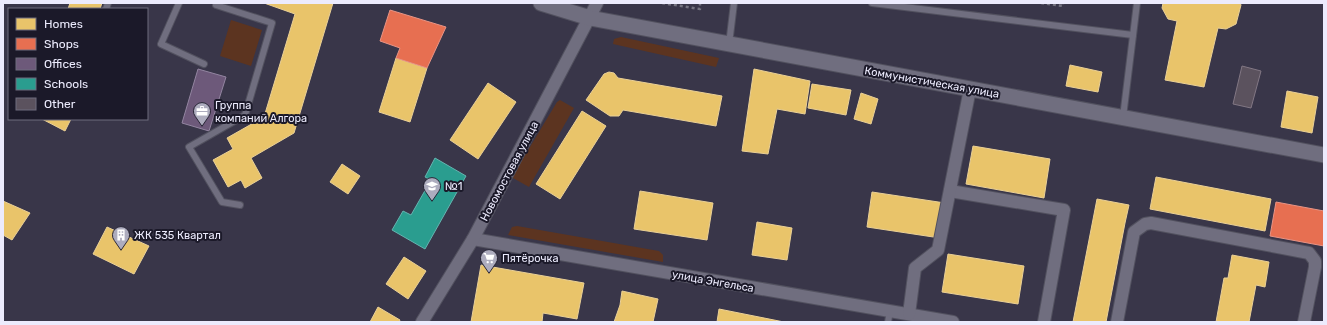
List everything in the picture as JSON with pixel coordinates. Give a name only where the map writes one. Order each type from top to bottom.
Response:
[{"type":"street","name":"Коммунистическая улица","points":[[540,3],[590,18],[1324,154]]},
{"type":"street","name":"Новомостовая улица","points":[[422,322],[473,239],[597,3]]},
{"type":"street","points":[[909,314],[916,268],[938,250],[970,89]]},
{"type":"street","points":[[950,191],[1064,210],[1044,322]]},
{"type":"street","points":[[1117,322],[1134,232],[1145,224],[1151,223],[1309,253],[1315,261],[1315,267],[1304,322]]},
{"type":"street","name":"улица Энгельса","points":[[473,239],[889,317],[909,314],[953,322]]},
{"type":"lane","points":[[180,3],[161,44],[204,64]]},
{"type":"lane","points":[[217,3],[216,5],[272,22],[244,115],[189,147],[222,202],[240,205]]},
{"type":"lane","points":[[730,36],[734,3]]},
{"type":"lane","points":[[872,3],[911,6],[1133,35]]},
{"type":"lane","points":[[1123,117],[1137,3]]},
{"type":"path","points":[[662,3],[700,9],[700,3]]},
{"type":"path","points":[[1041,3],[1063,6],[1063,3]]},
{"type":"shaded area","points":[[231,20],[262,30],[251,66],[220,56]]},
{"type":"shaded area","points":[[621,37],[719,58],[716,67],[613,44],[614,39]]},
{"type":"shaded area","points":[[560,100],[574,108],[529,187],[513,178],[513,175],[557,102]]},
{"type":"shaded area","points":[[517,226],[659,251],[663,255],[663,262],[508,235],[512,227]]},
{"type":"building: Homes","points":[[70,3],[102,3],[100,8],[68,8]]},
{"type":"building: Homes","points":[[264,3],[333,3],[294,133],[251,158],[262,178],[245,188],[241,180],[228,187],[213,160],[233,149],[227,138],[264,117],[295,14]]},
{"type":"building: Homes","points":[[1163,3],[1240,3],[1241,5],[1236,24],[1226,29],[1218,28],[1204,87],[1165,80],[1177,21],[1168,19],[1162,8]]},
{"type":"building: Homes","points":[[396,58],[427,68],[410,122],[379,112]]},
{"type":"building: Homes","points":[[1070,65],[1102,72],[1098,92],[1066,86]]},
{"type":"building: Homes","points":[[754,69],[810,81],[805,114],[777,109],[768,154],[742,151]]},
{"type":"building: Homes","points":[[609,72],[614,73],[618,78],[722,96],[716,126],[623,110],[619,116],[610,116],[586,100],[604,74]]},
{"type":"building: Homes","points":[[488,83],[516,102],[478,159],[450,140]]},
{"type":"building: Homes","points":[[812,84],[851,90],[846,115],[808,108]]},
{"type":"building: Homes","points":[[1287,91],[1318,97],[1312,133],[1281,127]]},
{"type":"building: Homes","points":[[861,93],[878,99],[871,124],[854,119]]},
{"type":"building: Homes","points":[[582,111],[606,126],[560,199],[536,184]]},
{"type":"building: Homes","points":[[44,120],[70,120],[65,131]]},
{"type":"building: Homes","points":[[973,146],[1050,159],[1044,198],[966,184]]},
{"type":"building: Homes","points":[[342,164],[360,176],[348,194],[330,182]]},
{"type":"building: Homes","points":[[1156,177],[1271,199],[1265,231],[1150,209]]},
{"type":"building: Homes","points":[[640,191],[713,203],[707,240],[634,229]]},
{"type":"building: Homes","points":[[872,192],[945,203],[940,238],[867,227]]},
{"type":"building: Homes","points":[[1097,199],[1129,205],[1106,322],[1073,322]]},
{"type":"building: Homes","points":[[3,201],[30,213],[12,240],[3,235]]},
{"type":"building: Homes","points":[[757,222],[792,228],[787,260],[752,255]]},
{"type":"building: Homes","name":"ЖК 535 Квартал","points":[[107,227],[149,246],[134,274],[93,254]]},
{"type":"building: Homes","points":[[948,254],[1024,266],[1018,304],[942,292]]},
{"type":"building: Homes","points":[[1232,255],[1269,262],[1265,287],[1256,285],[1249,322],[1216,322],[1224,278],[1228,278]]},
{"type":"building: Homes","points":[[404,257],[426,271],[408,299],[386,284]]},
{"type":"building: Homes","points":[[481,265],[584,283],[577,319],[543,313],[542,322],[471,322]]},
{"type":"building: Homes","points":[[622,291],[658,299],[653,322],[614,322],[620,305]]},
{"type":"building: Homes","points":[[378,307],[400,320],[399,322],[370,322]]},
{"type":"building: Homes","points":[[719,309],[784,322],[717,322]]},
{"type":"building: Shops","points":[[390,10],[446,27],[427,68],[396,58],[400,48],[380,41]]},
{"type":"building: Shops","points":[[1276,202],[1324,211],[1324,246],[1270,236]]},
{"type":"building: Offices","points":[[198,69],[226,77],[209,131],[182,123]]},
{"type":"building: Schools","points":[[435,158],[466,176],[425,249],[392,230],[403,211],[411,215],[431,180],[425,177]]},
{"type":"building: Other","points":[[1242,66],[1261,71],[1251,108],[1233,104]]},
{"type":"place","name":"Группа компаний Алгора","points":[[202,126]]},
{"type":"place","name":"№1","points":[[432,201]]},
{"type":"place","name":"ЖК 535 Квартал","points":[[121,250]]},
{"type":"place","name":"Пятёрочка","points":[[489,273]]}]
